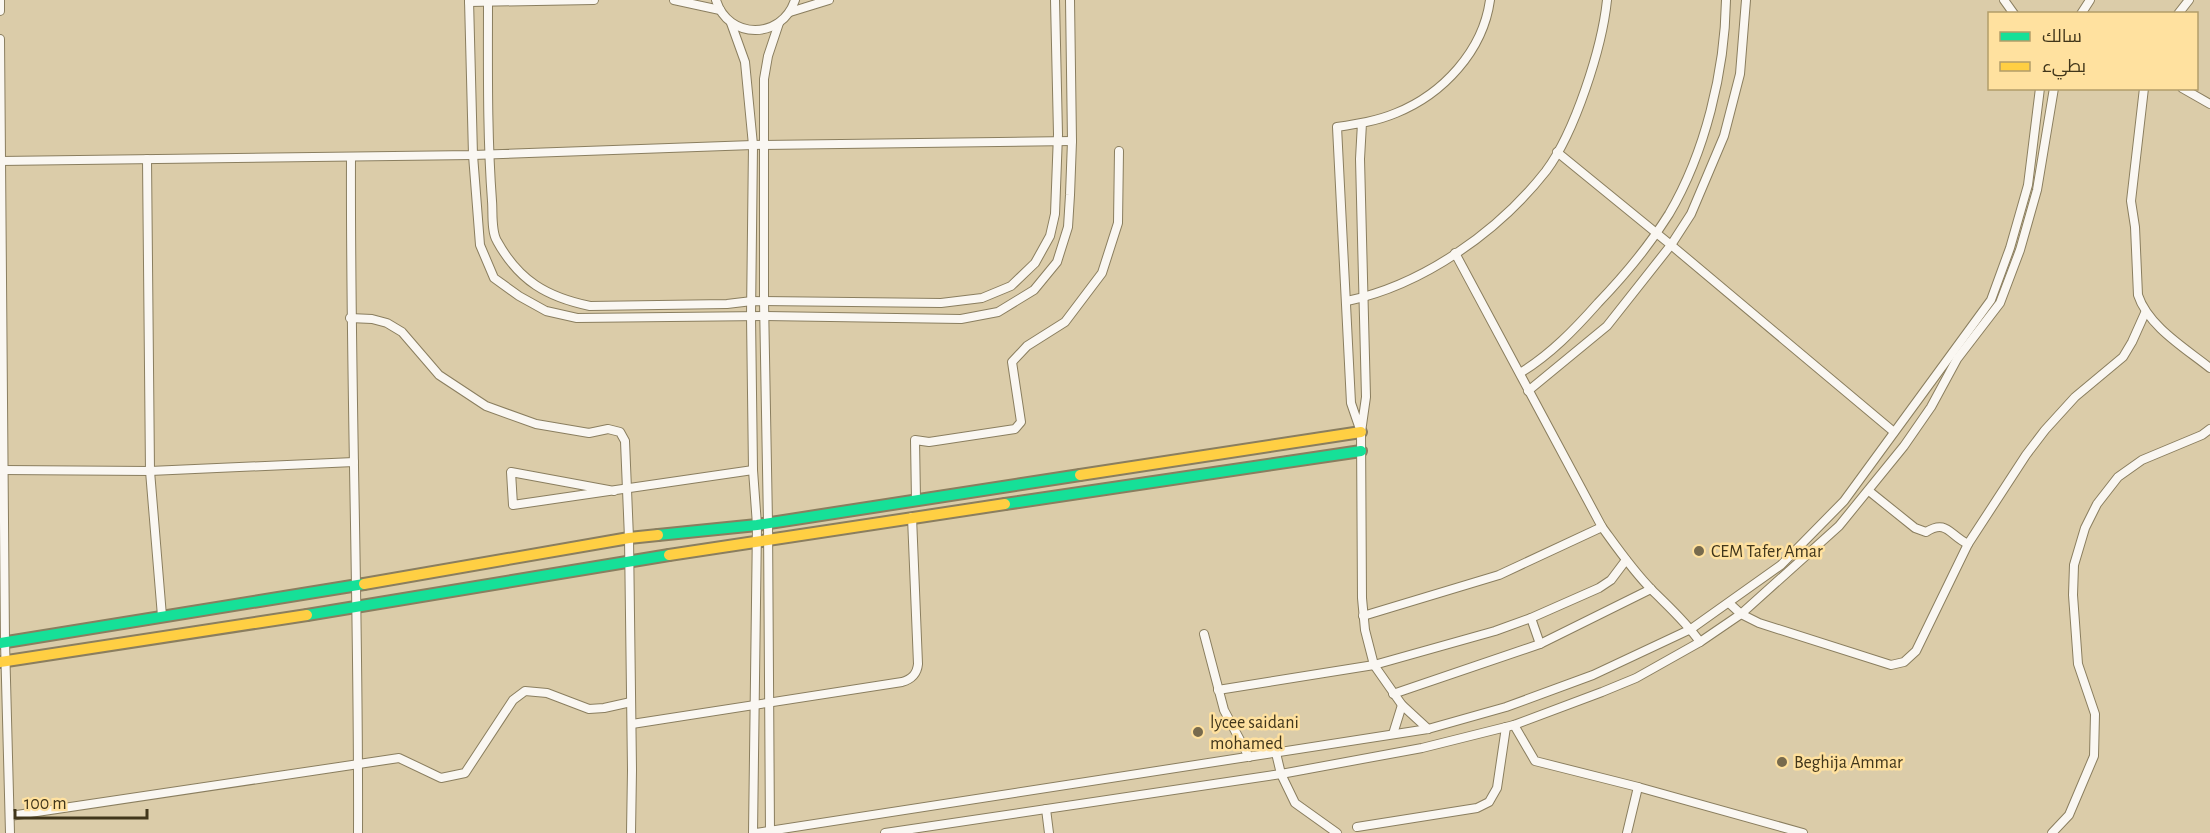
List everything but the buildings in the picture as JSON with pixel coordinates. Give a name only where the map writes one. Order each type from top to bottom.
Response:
[{"type":"street","points":[[0,0],[0,10]]},
{"type":"street","points":[[488,0],[488,154],[495,239],[516,269],[528,280],[549,294],[590,306],[727,304],[752,301],[941,303],[982,298],[1011,286],[1035,263],[1050,236],[1055,214],[1058,141],[1055,0]]},
{"type":"street","points":[[594,0],[469,1],[473,155],[480,245],[494,278],[519,296],[546,310],[578,318],[765,316],[961,319],[998,312],[1034,290],[1057,262],[1068,227],[1072,141],[1070,0]]},
{"type":"street","points":[[674,0],[720,10]]},
{"type":"street","points":[[716,0],[720,10],[731,23],[745,62],[753,145],[753,471],[763,524]]},
{"type":"street","points":[[731,23],[743,29],[755,31],[768,29],[779,23],[790,12],[795,0]]},
{"type":"street","points":[[790,12],[829,0]]},
{"type":"street","points":[[1361,432],[1352,404],[1337,127],[1362,123],[1396,113],[1434,92],[1456,72],[1475,44],[1488,13],[1490,0]]},
{"type":"street","points":[[1347,301],[1364,297],[1420,274],[1455,253],[1514,208],[1547,169],[1567,135],[1597,54],[1607,0]]},
{"type":"street","points":[[1520,373],[1574,330],[1618,282],[1670,213],[1689,173],[1715,93],[1725,36],[1726,0]]},
{"type":"street","points":[[1528,391],[1606,326],[1671,245],[1691,214],[1724,136],[1740,74],[1746,0]]},
{"type":"street","points":[[2180,12],[2189,0]]},
{"type":"street","points":[[769,832],[770,704],[763,540],[764,145],[765,68],[779,23]]},
{"type":"street","points":[[0,39],[3,662],[10,833]]},
{"type":"street","points":[[763,540],[755,706],[754,833],[1428,729],[1506,707],[1593,675],[1691,630],[1781,565],[1817,530],[1857,485],[1991,300],[2010,248],[2028,186],[2040,90]]},
{"type":"street","points":[[885,833],[1281,774],[1422,748],[1510,726],[1636,678],[1700,642],[1741,614],[1839,526],[1869,491],[1931,407],[1957,359],[2000,303],[2020,250],[2037,190],[2054,90]]},
{"type":"street","points":[[2144,90],[2131,201],[2135,227],[2138,295],[2145,313],[2210,368]]},
{"type":"street","points":[[2186,90],[2210,104]]},
{"type":"street","points":[[1362,123],[1360,159],[1366,397],[1361,432],[1363,616],[1368,649],[1374,665],[1402,705],[1428,729]]},
{"type":"street","points":[[1,161],[473,155],[753,145],[1072,141]]},
{"type":"street","points":[[916,500],[915,440],[929,442],[1015,429],[1022,423],[1012,362],[1027,346],[1065,322],[1102,273],[1118,223],[1119,151]]},
{"type":"street","points":[[1557,152],[1894,432]]},
{"type":"street","points":[[351,157],[350,318],[358,833]]},
{"type":"street","points":[[147,159],[150,471],[162,616]]},
{"type":"street","points":[[1455,253],[1602,527],[1626,560],[1651,589],[1683,619],[1700,642]]},
{"type":"street","points":[[1729,603],[1741,614],[1759,623],[1892,665],[1904,662],[1916,651],[1968,544],[2002,489],[2039,439],[2075,397],[2122,357],[2132,342],[2145,313]]},
{"type":"street","points":[[350,318],[380,321],[402,332],[439,375],[486,406],[536,424],[589,433],[608,429],[620,432],[625,441],[632,724],[631,833]]},
{"type":"street","points":[[2052,833],[2069,815],[2094,756],[2095,714],[2078,664],[2073,595],[2074,565],[2085,528],[2097,504],[2118,477],[2142,460],[2202,435],[2210,429]]},
{"type":"street","points":[[3,642],[355,586],[629,538],[763,524],[1361,432]]},
{"type":"street","points":[[3,662],[355,608],[763,540],[1361,451]]},
{"type":"street","points":[[2,470],[150,471],[354,462]]},
{"type":"street","points":[[614,490],[511,472],[513,505],[753,471]]},
{"type":"street","points":[[1869,491],[1915,528],[1926,532],[1937,525],[1943,526],[1968,544]]},
{"type":"street","points":[[632,724],[770,704],[908,680],[916,674],[918,664],[912,518]]},
{"type":"street","points":[[1363,616],[1499,575],[1602,527]]},
{"type":"street","points":[[1218,690],[1374,665],[1495,631],[1531,618],[1605,584],[1611,580],[1626,560]]},
{"type":"street","points":[[1393,694],[1540,644],[1651,589]]},
{"type":"street","points":[[1531,618],[1540,644]]},
{"type":"street","points":[[1204,634],[1224,710],[1249,757]]},
{"type":"street","points":[[10,816],[399,758],[441,778],[465,773],[513,700],[525,691],[547,693],[589,709],[631,702]]},
{"type":"street","points":[[1393,734],[1402,705]]},
{"type":"street","points":[[1510,726],[1535,761],[1803,833]]},
{"type":"street","points":[[1357,827],[1477,808],[1489,802],[1497,788],[1510,726]]},
{"type":"street","points":[[1276,753],[1281,774],[1295,803],[1337,833]]},
{"type":"street","points":[[1627,833],[1638,787]]},
{"type":"street","points":[[1046,809],[1049,833]]},
{"type":"traffic: fast","points":[[1005,504],[1361,451]]},
{"type":"traffic: fast","points":[[658,535],[757,525],[1080,475]]},
{"type":"traffic: fast","points":[[307,615],[669,555]]},
{"type":"traffic: fast","points":[[0,643],[364,584]]},
{"type":"traffic: slow","points":[[1080,475],[1361,432]]},
{"type":"traffic: slow","points":[[669,555],[1005,504]]},
{"type":"traffic: slow","points":[[364,584],[629,538],[658,535]]},
{"type":"traffic: slow","points":[[0,662],[307,615]]},
{"type":"place","name":"CEM Tafer Amar","points":[[1699,551]]},
{"type":"place","name":"lycee saidani mohamed","points":[[1198,732]]},
{"type":"place","name":"Beghija Ammar","points":[[1782,762]]}]
